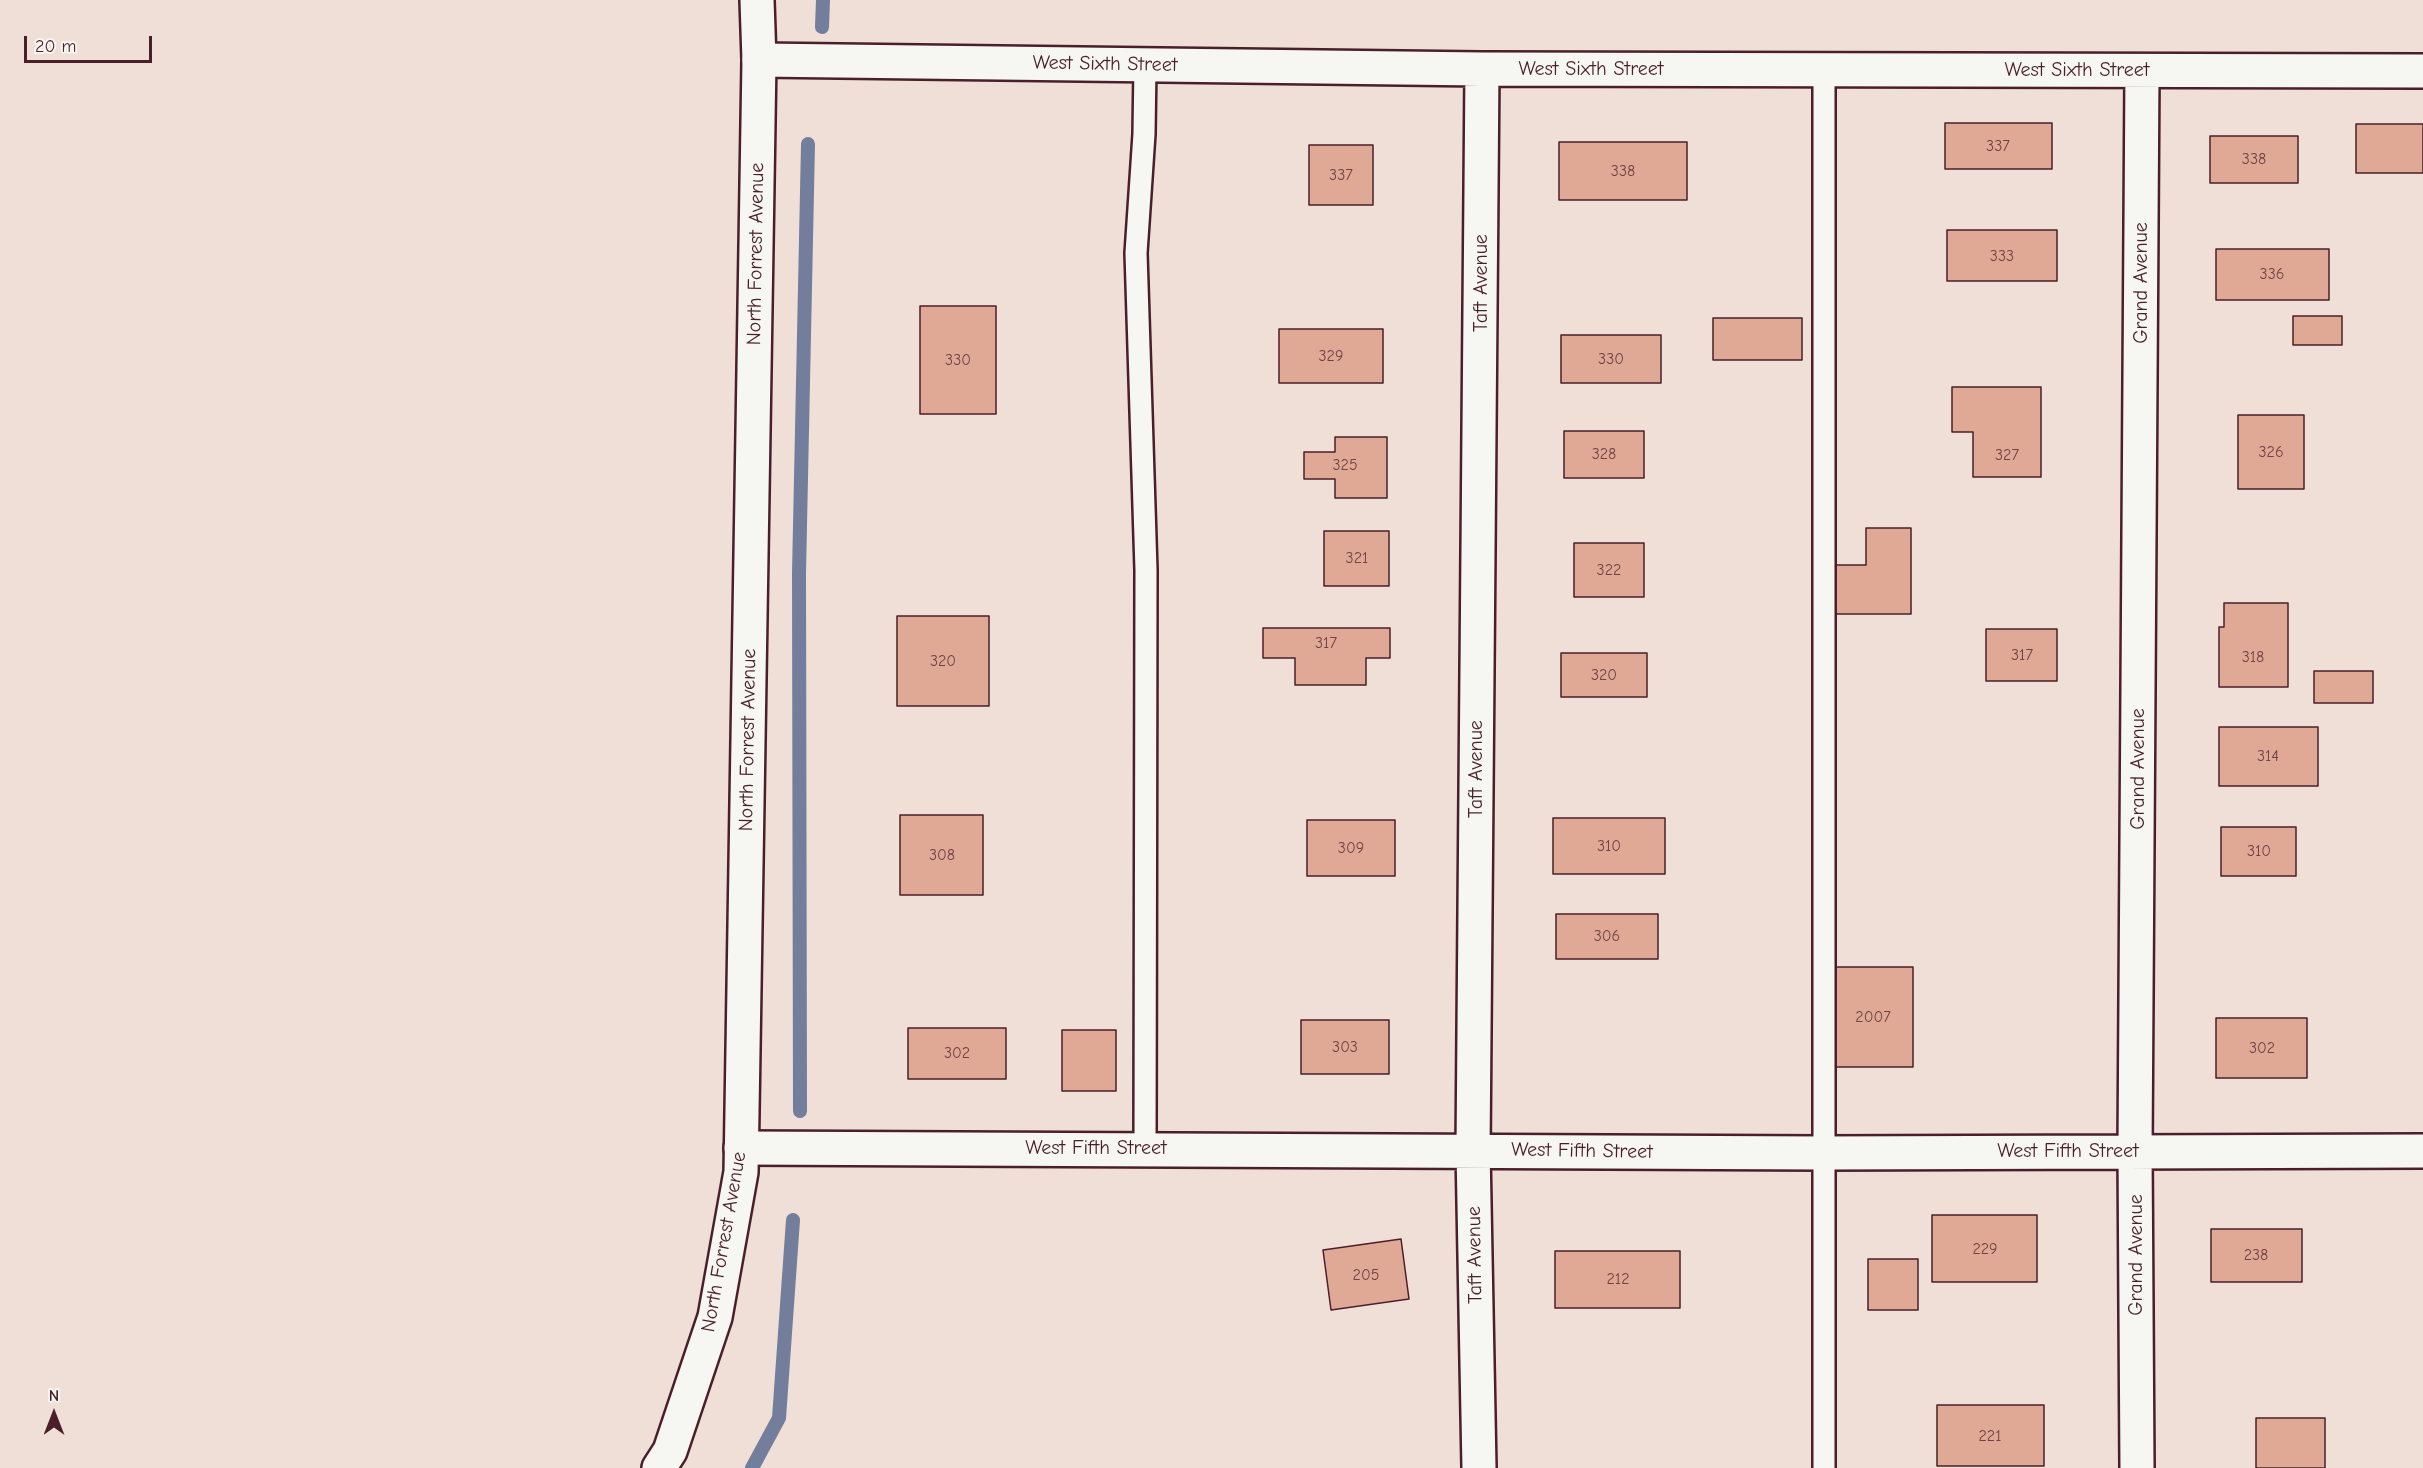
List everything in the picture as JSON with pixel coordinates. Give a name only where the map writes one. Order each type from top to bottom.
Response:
[{"type":"street","name":"North Forrest Avenue","points":[[659,1468],[670,1451],[715,1317],[741,1172],[759,60],[757,0]]},
{"type":"street","name":"West Sixth Street","points":[[759,60],[1482,69],[2423,71]]},
{"type":"street","name":"Taft Avenue","points":[[1479,1468],[1473,1150],[1482,69]]},
{"type":"street","name":"Grand Avenue","points":[[2137,1468],[2135,1150],[2142,71]]},
{"type":"street","name":"West Fifth Street","points":[[741,1148],[1145,1148],[1823,1153],[2135,1150],[2423,1151]]},
{"type":"lane","points":[[1145,65],[1144,134],[1136,253],[1146,570],[1145,1148]]},
{"type":"lane","points":[[1824,70],[1824,1468]]},
{"type":"building","points":[[1945,123],[2052,123],[2052,169],[1945,169]]},
{"type":"building","points":[[2356,124],[2423,124],[2423,173],[2356,173]]},
{"type":"building","points":[[2210,136],[2298,136],[2298,183],[2210,183]]},
{"type":"building","points":[[1559,142],[1687,142],[1687,200],[1559,200]]},
{"type":"building","points":[[1309,145],[1373,145],[1373,205],[1309,205]]},
{"type":"building","points":[[1947,230],[2057,230],[2057,281],[1947,281]]},
{"type":"building","points":[[2216,249],[2329,249],[2329,300],[2216,300]]},
{"type":"building","points":[[920,306],[996,306],[996,414],[920,414]]},
{"type":"building","points":[[2293,316],[2342,316],[2342,345],[2293,345]]},
{"type":"building","points":[[1713,318],[1802,318],[1802,360],[1713,360]]},
{"type":"building","points":[[1279,329],[1383,329],[1383,383],[1279,383]]},
{"type":"building","points":[[1561,335],[1661,335],[1661,383],[1561,383]]},
{"type":"building","points":[[1952,387],[2041,387],[2041,477],[1973,477],[1973,432],[1952,432]]},
{"type":"building","points":[[2238,415],[2304,415],[2304,489],[2238,489]]},
{"type":"building","points":[[1564,431],[1644,431],[1644,478],[1564,478]]},
{"type":"building","points":[[1335,437],[1387,437],[1387,498],[1335,498],[1335,479],[1304,479],[1304,452],[1335,452]]},
{"type":"building","points":[[1866,528],[1911,528],[1911,614],[1834,614],[1834,565],[1866,565]]},
{"type":"building","points":[[1324,531],[1389,531],[1389,586],[1324,586]]},
{"type":"building","points":[[1574,543],[1644,543],[1644,597],[1574,597]]},
{"type":"building","points":[[2224,603],[2288,603],[2288,687],[2219,687],[2219,627],[2224,627]]},
{"type":"building","points":[[897,616],[989,616],[989,706],[897,706]]},
{"type":"building","points":[[1263,628],[1390,628],[1390,658],[1366,658],[1366,685],[1295,685],[1295,658],[1263,658]]},
{"type":"building","points":[[1986,629],[2057,629],[2057,681],[1986,681]]},
{"type":"building","points":[[1561,653],[1647,653],[1647,697],[1561,697]]},
{"type":"building","points":[[2314,671],[2373,671],[2373,703],[2314,703]]},
{"type":"building","points":[[2219,727],[2318,727],[2318,786],[2219,786]]},
{"type":"building","points":[[900,815],[983,815],[983,895],[900,895]]},
{"type":"building","points":[[1553,818],[1665,818],[1665,874],[1553,874]]},
{"type":"building","points":[[1307,820],[1395,820],[1395,876],[1307,876]]},
{"type":"building","points":[[2221,827],[2296,827],[2296,876],[2221,876]]},
{"type":"building","points":[[1556,914],[1658,914],[1658,959],[1556,959]]},
{"type":"building","points":[[1832,967],[1913,967],[1913,1067],[1832,1067]]},
{"type":"building","points":[[2216,1018],[2307,1018],[2307,1078],[2216,1078]]},
{"type":"building","points":[[1301,1020],[1389,1020],[1389,1074],[1301,1074]]},
{"type":"building","points":[[908,1028],[1006,1028],[1006,1079],[908,1079]]},
{"type":"building","points":[[1062,1030],[1116,1030],[1116,1091],[1062,1091]]},
{"type":"building","points":[[1932,1215],[2037,1215],[2037,1282],[1932,1282]]},
{"type":"building","points":[[2211,1229],[2302,1229],[2302,1282],[2211,1282]]},
{"type":"building","points":[[1401,1239],[1409,1299],[1331,1310],[1323,1250]]},
{"type":"building","points":[[1555,1251],[1680,1251],[1680,1308],[1555,1308]]},
{"type":"building","points":[[1868,1259],[1918,1259],[1918,1310],[1868,1310]]},
{"type":"building","points":[[1937,1405],[2044,1405],[2044,1466],[1937,1466]]},
{"type":"building","points":[[2256,1418],[2325,1418],[2325,1468],[2256,1468]]},
{"type":"waterway","points":[[822,27],[823,0]]},
{"type":"waterway","points":[[800,1111],[799,573],[808,144]]},
{"type":"waterway","points":[[752,1468],[779,1418],[793,1220]]}]
